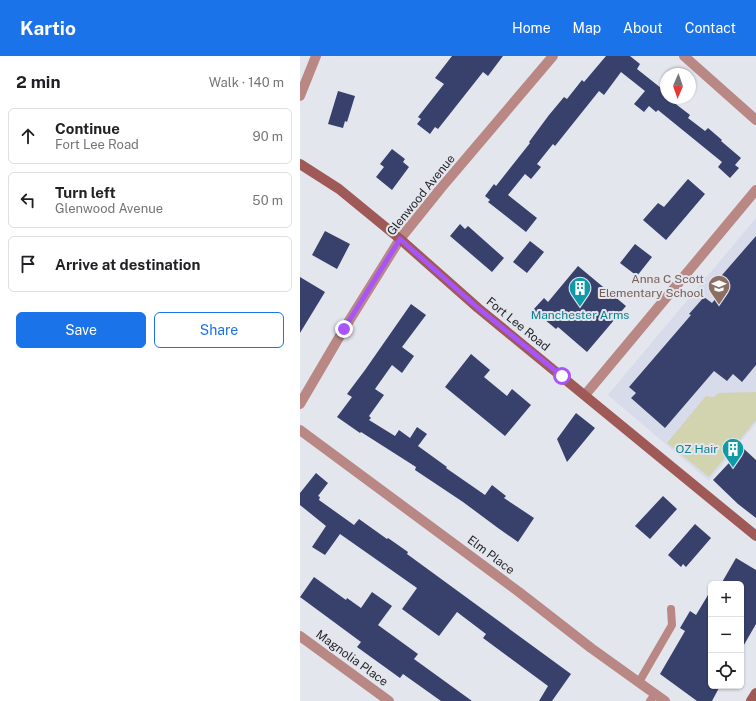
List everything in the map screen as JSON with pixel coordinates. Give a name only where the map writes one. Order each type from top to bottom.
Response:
[{"type":"main road","name":"Fort Lee Road","points":[[300,164],[339,189],[400,239],[478,308],[756,536]]},
{"type":"main road","points":[[751,701],[756,694]]},
{"type":"street","name":"Glenwood Avenue","points":[[300,404],[344,329],[400,239],[441,188],[553,56]]},
{"type":"street","points":[[684,56],[756,120]]},
{"type":"street","points":[[300,96],[314,57]]},
{"type":"street","points":[[585,395],[756,190]]},
{"type":"street","name":"Elm Place","points":[[300,430],[638,682],[652,698],[665,701]]},
{"type":"street","name":"Magnolia Place","points":[[300,636],[389,701]]},
{"type":"lane","points":[[638,682],[672,625],[671,609]]},
{"type":"shaded area","name":"Anna C Scott Elementary School","points":[[756,218],[756,423],[709,481],[608,395]]},
{"type":"green space","points":[[756,392],[756,420],[709,477],[667,443],[706,396],[714,397],[718,393]]},
{"type":"building","points":[[452,56],[503,56],[488,76],[483,72],[438,129],[435,127],[430,134],[417,124],[421,119],[418,117],[444,84],[435,78]]},
{"type":"building","points":[[606,56],[630,56],[640,64],[637,69],[660,87],[660,104],[676,104],[690,115],[688,118],[705,131],[708,128],[741,158],[735,165],[739,168],[730,178],[718,167],[722,162],[658,110],[656,112],[649,106],[644,112],[634,104],[645,91],[621,72],[604,95],[599,91],[555,146],[553,144],[537,164],[541,167],[531,179],[525,174],[508,195],[537,218],[526,232],[488,202],[490,200],[485,196],[494,184],[496,186],[564,97],[567,99],[582,80],[584,82]]},
{"type":"building","points":[[338,91],[355,96],[347,122],[345,121],[343,128],[328,124]]},
{"type":"building","points":[[392,149],[405,159],[403,162],[409,167],[392,190],[376,177],[384,167],[380,164]]},
{"type":"building","points":[[688,179],[705,194],[666,240],[643,220],[658,203],[664,207]]},
{"type":"building","points":[[460,224],[465,229],[468,226],[504,258],[492,272],[450,236]]},
{"type":"building","points":[[325,231],[350,244],[337,269],[312,255]]},
{"type":"building","name":"Anna C Scott Elementary School","points":[[756,236],[756,365],[742,382],[733,374],[727,381],[714,371],[665,428],[631,398],[636,393],[629,387],[691,315],[689,314],[704,297],[712,303],[724,289],[716,282]]},
{"type":"building","points":[[530,241],[544,252],[527,273],[513,262]]},
{"type":"building","points":[[635,244],[652,257],[637,276],[620,263]]},
{"type":"building","name":"Manchester Arms","points":[[578,266],[626,306],[587,352],[558,327],[556,329],[533,310],[544,298],[548,302]]},
{"type":"building","points":[[300,277],[325,292],[300,333]]},
{"type":"building","points":[[411,304],[426,315],[402,347],[414,356],[402,373],[392,365],[375,389],[384,395],[369,416],[371,418],[369,420],[395,436],[399,430],[410,438],[417,427],[427,434],[418,446],[447,467],[446,468],[485,495],[492,485],[506,496],[504,498],[534,518],[518,542],[463,502],[415,470],[416,467],[361,432],[360,433],[337,417],[352,397],[347,394]]},
{"type":"building","points":[[471,354],[490,370],[484,377],[507,396],[512,389],[531,405],[505,436],[445,387]]},
{"type":"building","points":[[576,413],[595,428],[567,462],[557,439]]},
{"type":"building","points":[[743,448],[756,460],[756,518],[738,504],[713,480]]},
{"type":"building","points":[[316,473],[328,483],[318,496],[320,497],[319,500],[354,525],[359,519],[387,539],[388,538],[408,552],[407,554],[571,674],[552,701],[539,701],[548,686],[483,638],[486,634],[457,612],[439,636],[402,609],[417,588],[340,534],[325,555],[312,547],[326,526],[300,505],[300,493]]},
{"type":"building","points":[[663,496],[677,509],[650,539],[635,526]]},
{"type":"building","points":[[695,524],[711,538],[686,567],[683,564],[681,567],[668,555]]},
{"type":"building","points":[[736,558],[756,570],[756,624],[744,645],[744,581],[723,581]]},
{"type":"building","points":[[314,577],[346,600],[347,598],[361,608],[372,592],[392,606],[378,625],[418,654],[414,659],[472,701],[441,701],[403,674],[400,678],[357,647],[361,642],[300,597]]},
{"type":"building","points":[[708,595],[708,689],[718,689],[712,701],[697,701],[660,674],[685,631],[680,628],[690,611],[696,615]]},
{"type":"place","name":"Anna C Scott Elementary School","points":[[719,306]]},
{"type":"place","name":"Manchester Arms","points":[[580,308]]},
{"type":"place","name":"OZ Hair","points":[[733,468]]},
{"type":"route","points":[[344,329],[400,239],[478,308],[562,376]]}]
